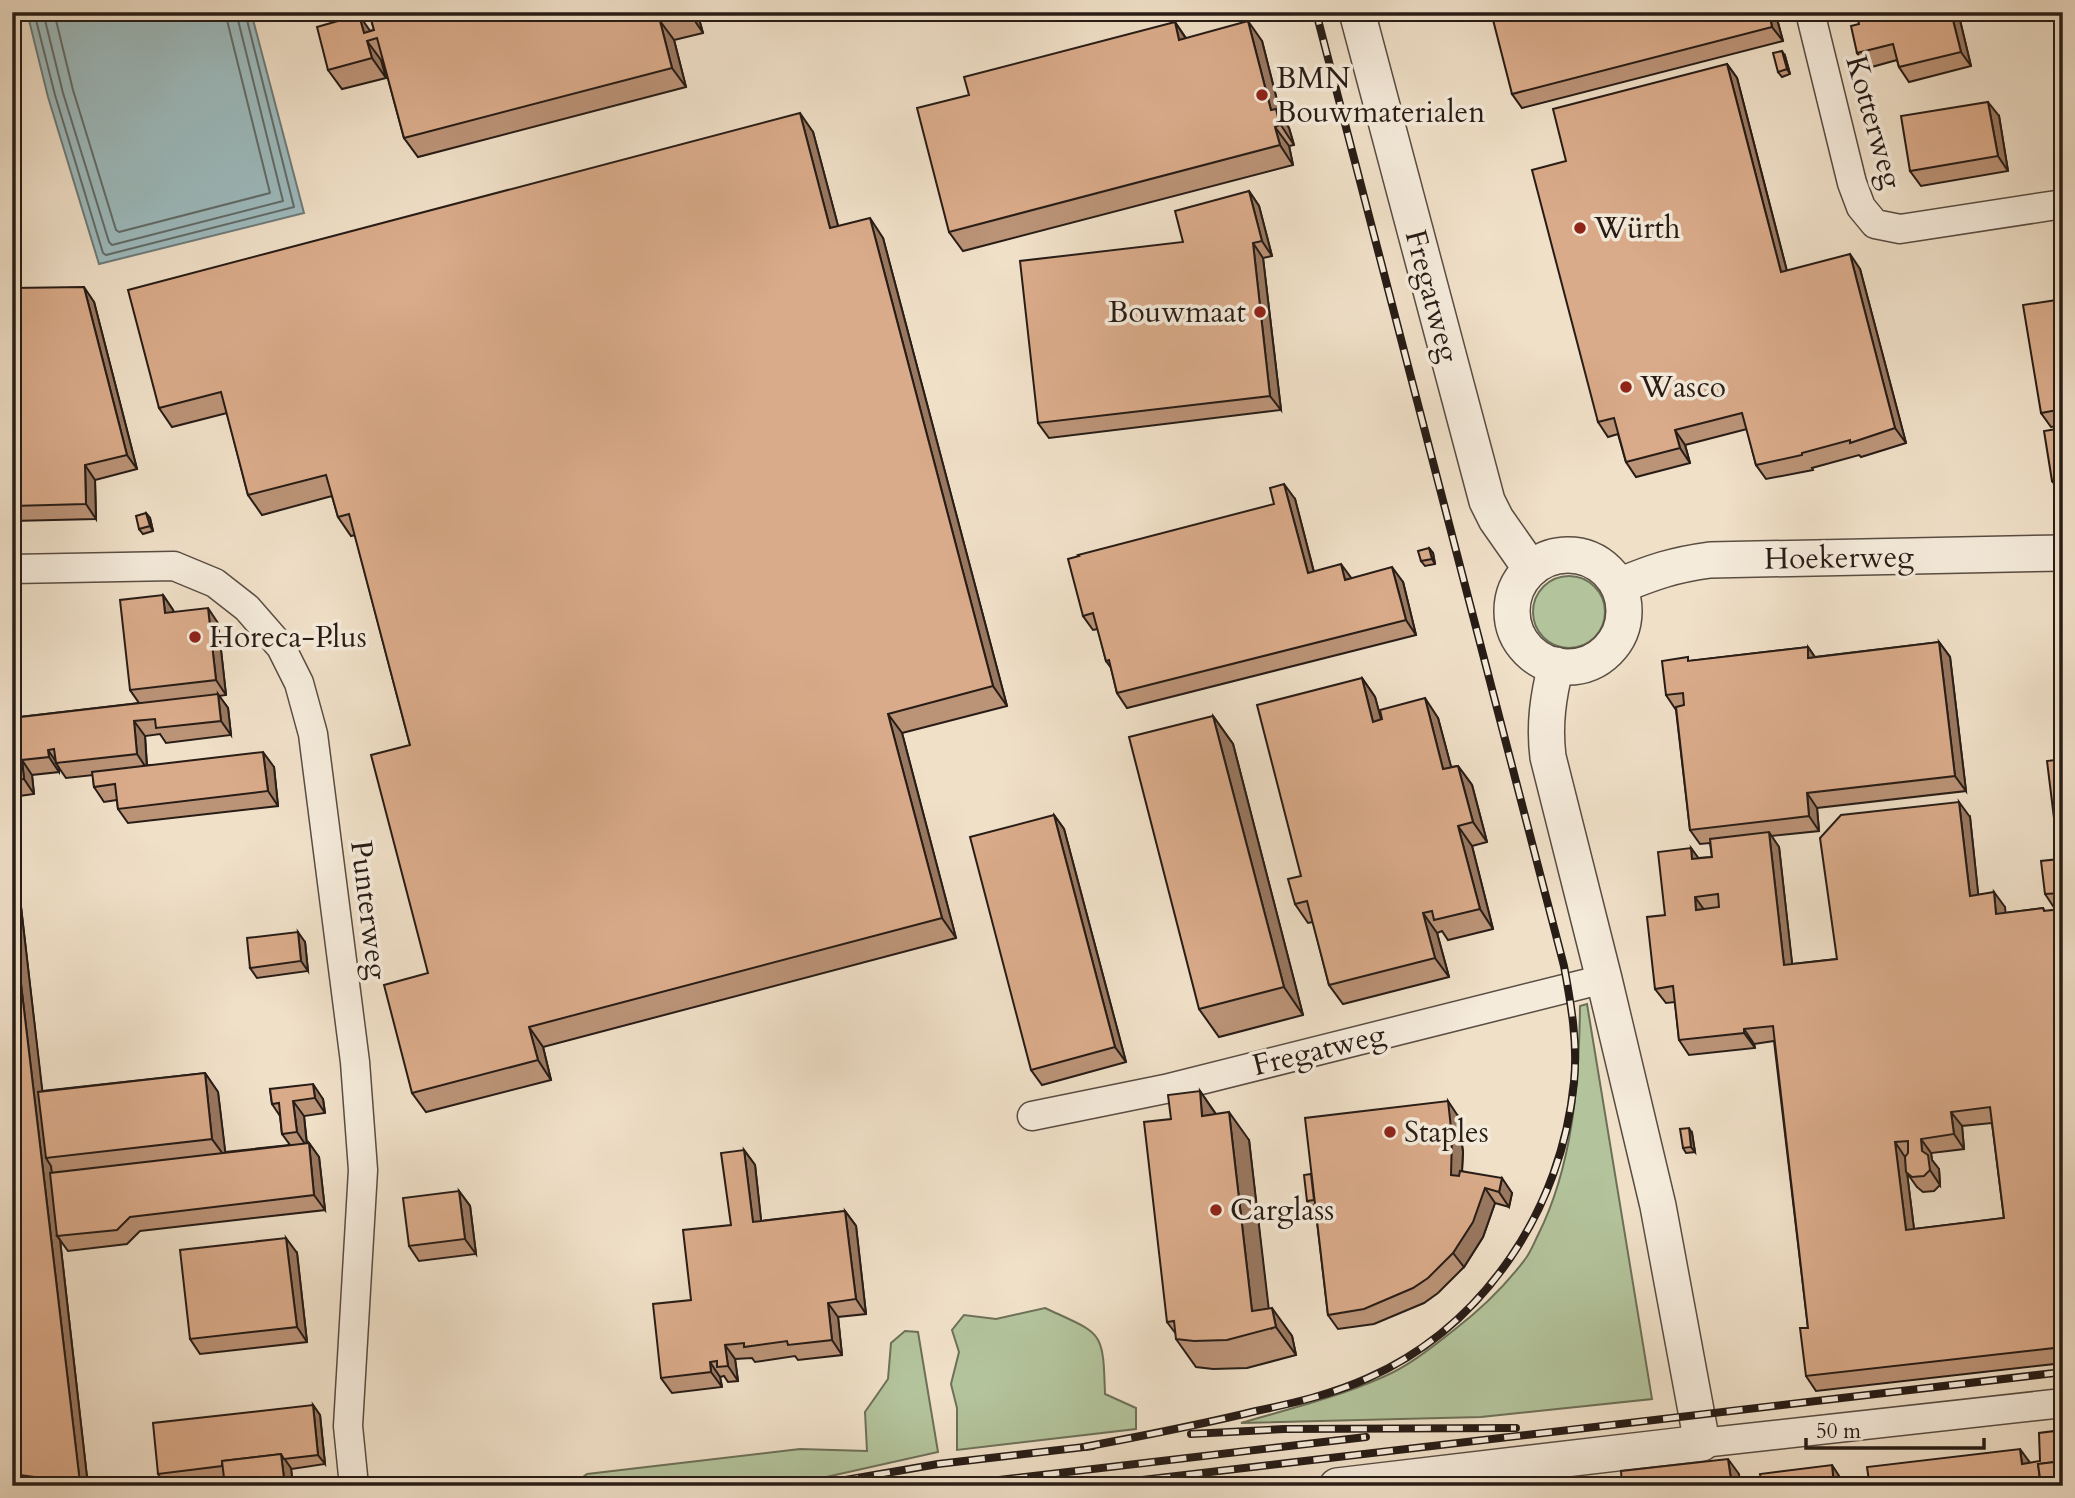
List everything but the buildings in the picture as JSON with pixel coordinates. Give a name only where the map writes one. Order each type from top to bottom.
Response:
[{"type":"street","name":"Fregatweg","points":[[1357,12],[1488,501],[1496,519],[1531,569]]},
{"type":"street","name":"Kotterweg","points":[[1810,12],[1852,183],[1861,207],[1875,224],[1900,229],[2063,204]]},
{"type":"street","name":"Hoekerweg","points":[[1619,586],[1657,569],[1710,560],[2063,553]]},
{"type":"street","points":[[1554,556],[1579,556],[1603,566],[1619,586],[1625,608],[1621,630],[1609,650],[1590,662],[1579,666],[1556,665],[1534,655],[1518,636],[1514,625],[1513,600],[1517,589],[1531,569],[1554,556]]},
{"type":"street","name":"Punterweg","points":[[12,569],[174,566],[215,583],[247,608],[281,647],[299,683],[313,734],[355,1062],[362,1157],[348,1426],[354,1486]]},
{"type":"street","points":[[1556,665],[1545,731],[1548,757],[1658,1206],[1702,1443]]},
{"type":"street","name":"Fregatweg","points":[[1032,1116],[1178,1085],[1604,979]]},
{"type":"street","points":[[1337,1486],[2063,1403]]},
{"type":"green space","points":[[1576,576],[1595,586],[1603,598],[1603,626],[1595,638],[1583,646],[1562,648],[1543,638],[1535,626],[1533,605],[1543,586],[1555,578]]},
{"type":"green space","points":[[1587,1004],[1652,1399],[1481,1417],[1241,1423],[1349,1391],[1402,1367],[1473,1314],[1518,1268],[1538,1235],[1559,1181],[1576,1094],[1580,1006]]},
{"type":"green space","points":[[1045,1308],[1079,1324],[1096,1337],[1103,1357],[1105,1394],[1136,1408],[1136,1429],[957,1450],[957,1408],[951,1384],[959,1352],[952,1330],[964,1315],[996,1319]]},
{"type":"green space","points":[[905,1331],[918,1332],[938,1452],[786,1486],[571,1486],[587,1474],[800,1449],[867,1451],[865,1412],[888,1379],[891,1343]]},
{"type":"water","points":[[27,12],[251,12],[304,213],[99,264],[48,97]]},
{"type":"railway","points":[[1084,1447],[1313,1398],[1368,1378],[1410,1356],[1448,1328],[1481,1295],[1510,1258],[1534,1217],[1553,1174],[1567,1129],[1575,1053],[1564,966],[1316,12]]},
{"type":"railway","points":[[1091,1486],[2063,1372]]},
{"type":"railway","points":[[1191,1434],[1284,1429],[1516,1428]]},
{"type":"railway","points":[[948,1486],[1366,1437]]},
{"type":"railway","points":[[811,1486],[938,1464],[1093,1446]]},
{"type":"place","name":"BMN Bouwmaterialen","points":[[1262,95]]},
{"type":"place","name":"Würth","points":[[1580,228]]},
{"type":"place","name":"Bouwmaat","points":[[1260,312]]},
{"type":"place","name":"Wasco","points":[[1626,387]]},
{"type":"place","name":"Horeca-Plus","points":[[195,637]]},
{"type":"place","name":"Staples","points":[[1390,1132]]},
{"type":"place","name":"Carglass","points":[[1216,1210]]}]
